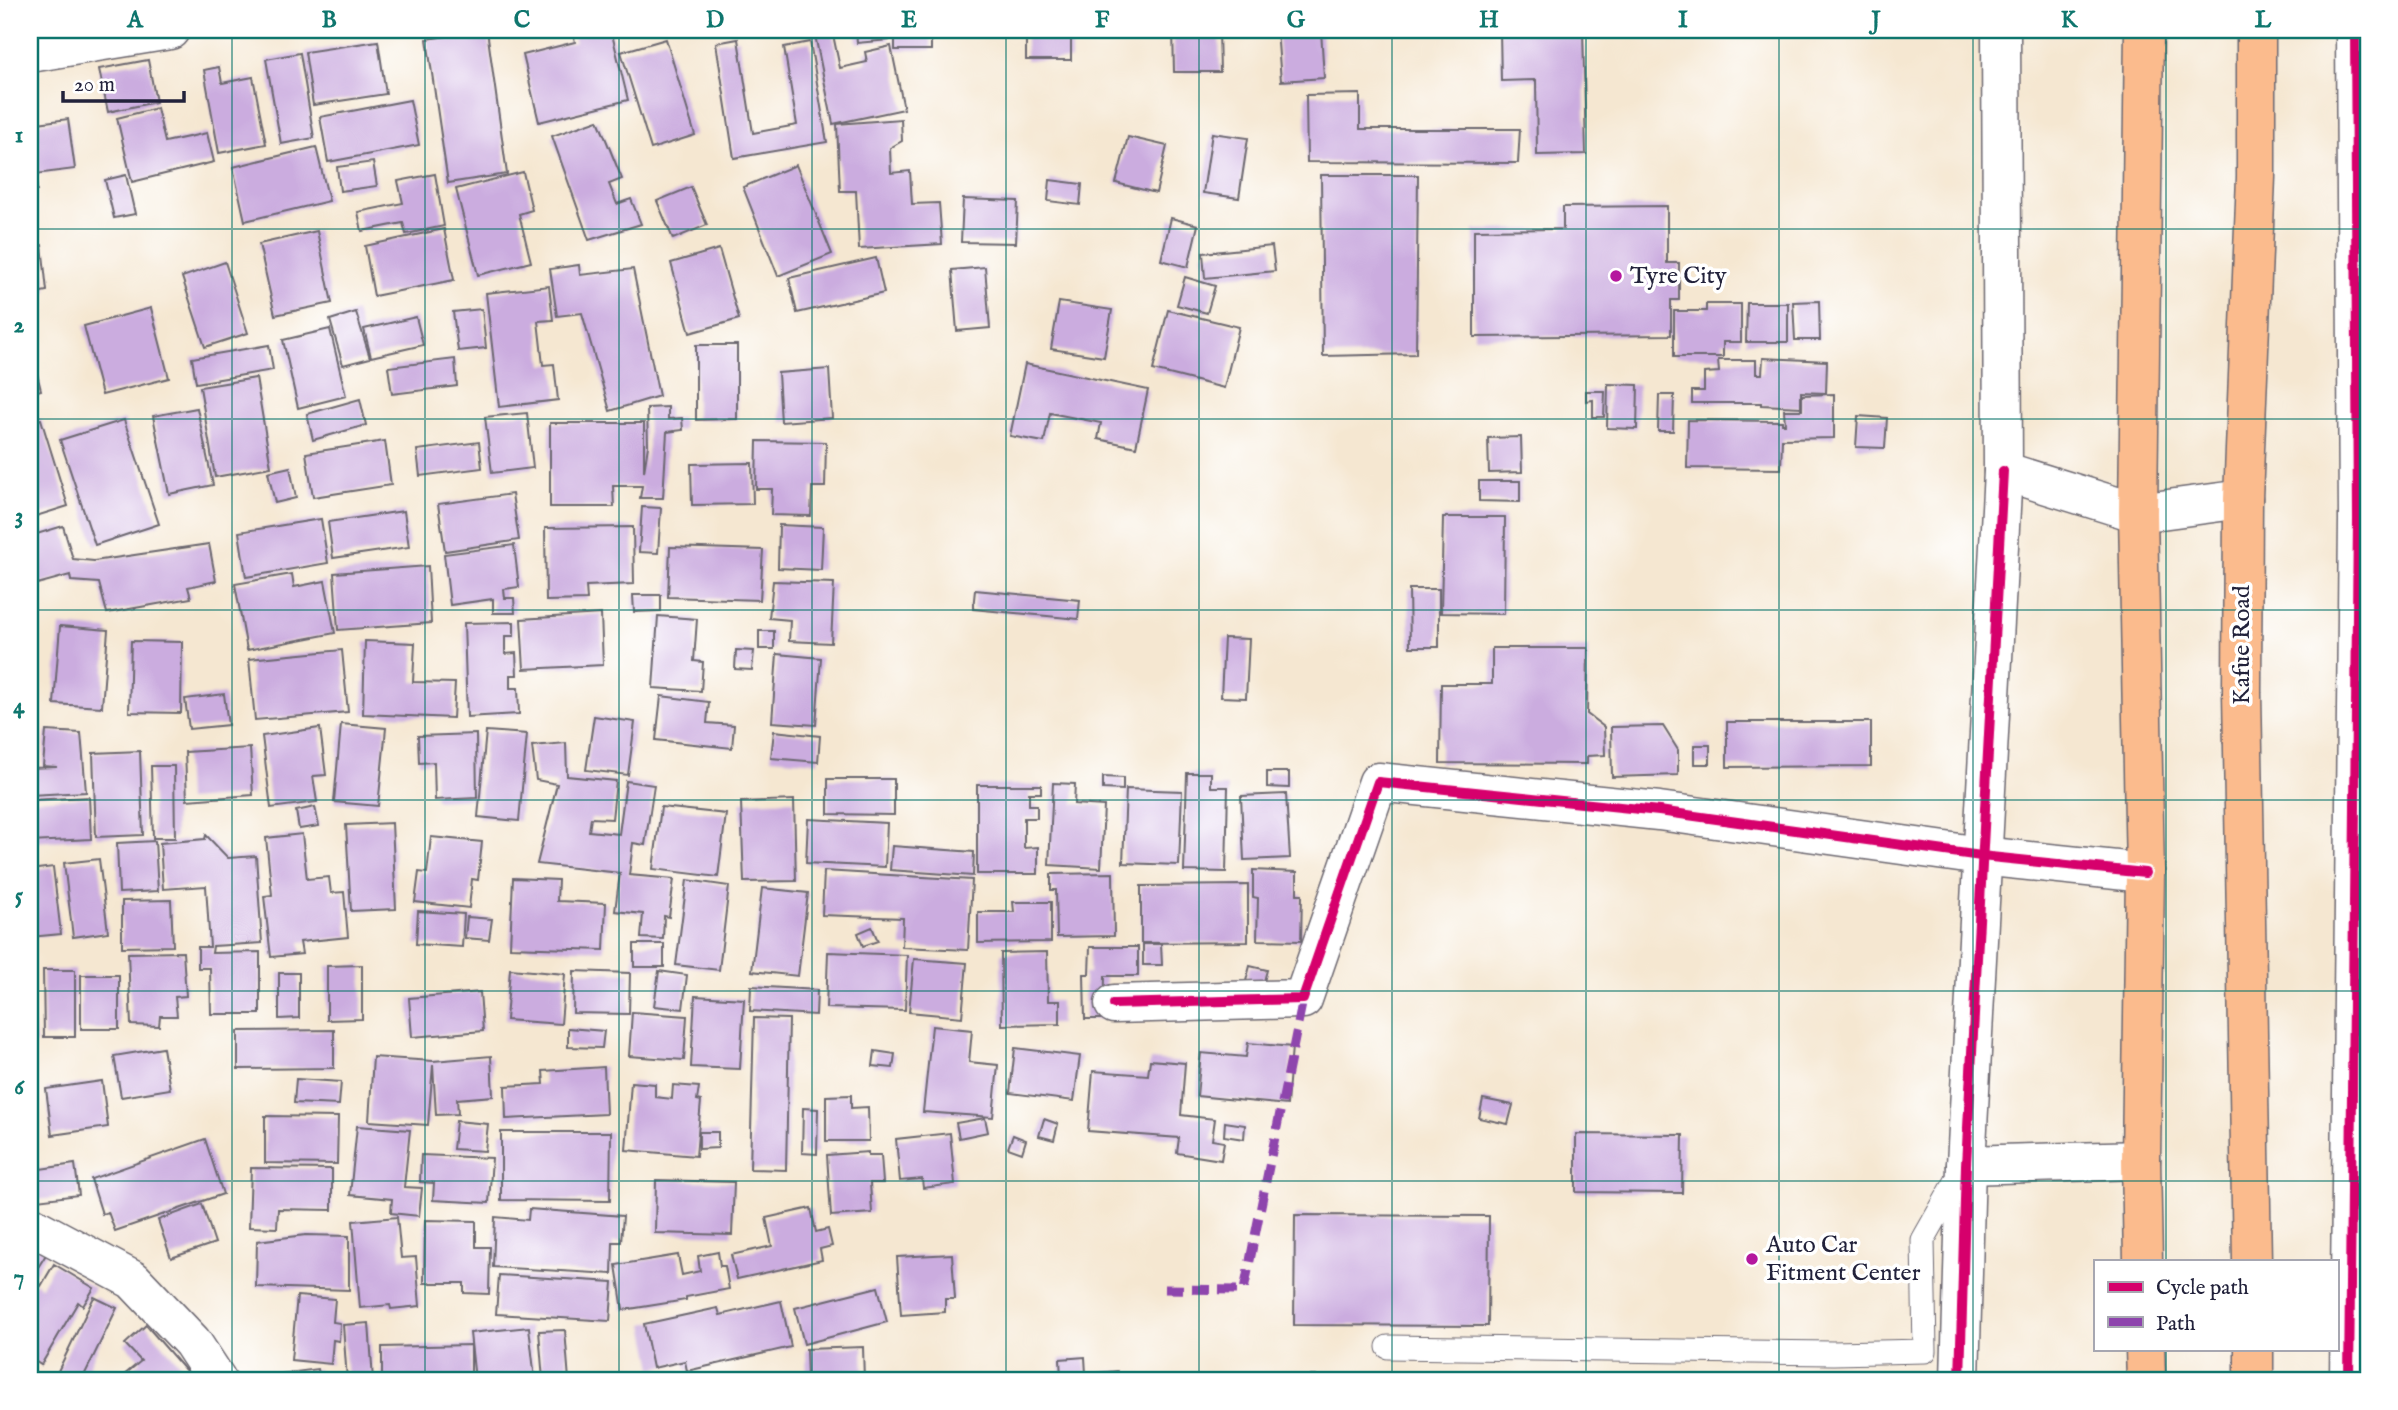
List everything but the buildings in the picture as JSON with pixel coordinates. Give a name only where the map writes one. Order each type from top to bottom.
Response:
[{"type":"main road","points":[[2144,30],[2138,513],[2145,873],[2141,1160],[2144,1260]]},
{"type":"main road","name":"Kafue Road","points":[[2252,1260],[2242,694],[2243,499],[2256,177],[2256,30]]},
{"type":"main road","points":[[2145,1350],[2146,1380]]},
{"type":"main road","points":[[2253,1350],[2254,1380]]},
{"type":"street","points":[[30,53],[170,30]]},
{"type":"street","points":[[1960,1380],[1966,1164],[2003,471],[2001,30]]},
{"type":"street","points":[[2348,1380],[2363,519],[2355,30]]},
{"type":"street","points":[[2003,471],[2138,513],[2243,499]]},
{"type":"street","points":[[1114,1004],[1303,999],[1378,782],[1660,811],[1981,856],[2145,873]]},
{"type":"street","points":[[1966,1164],[2141,1160]]},
{"type":"street","points":[[30,1225],[133,1280],[192,1342],[217,1380]]},
{"type":"lane","points":[[1388,1347],[1833,1353],[1924,1351],[1923,1240],[1966,1164]]},
{"type":"marked path","points":[[1165,1289],[1244,1290],[1303,999]]},
{"type":"cycle path","points":[[2349,1380],[2358,519],[2355,30]]},
{"type":"cycle path","points":[[1960,1380],[1966,1165],[2003,471]]},
{"type":"cycle path","points":[[1114,1004],[1303,999],[1378,782],[1659,811],[1981,856],[2145,873]]},
{"type":"place","name":"Tyre City","points":[[1616,276]]},
{"type":"place","name":"Auto Car Fitment Center","points":[[1752,1259]]}]
